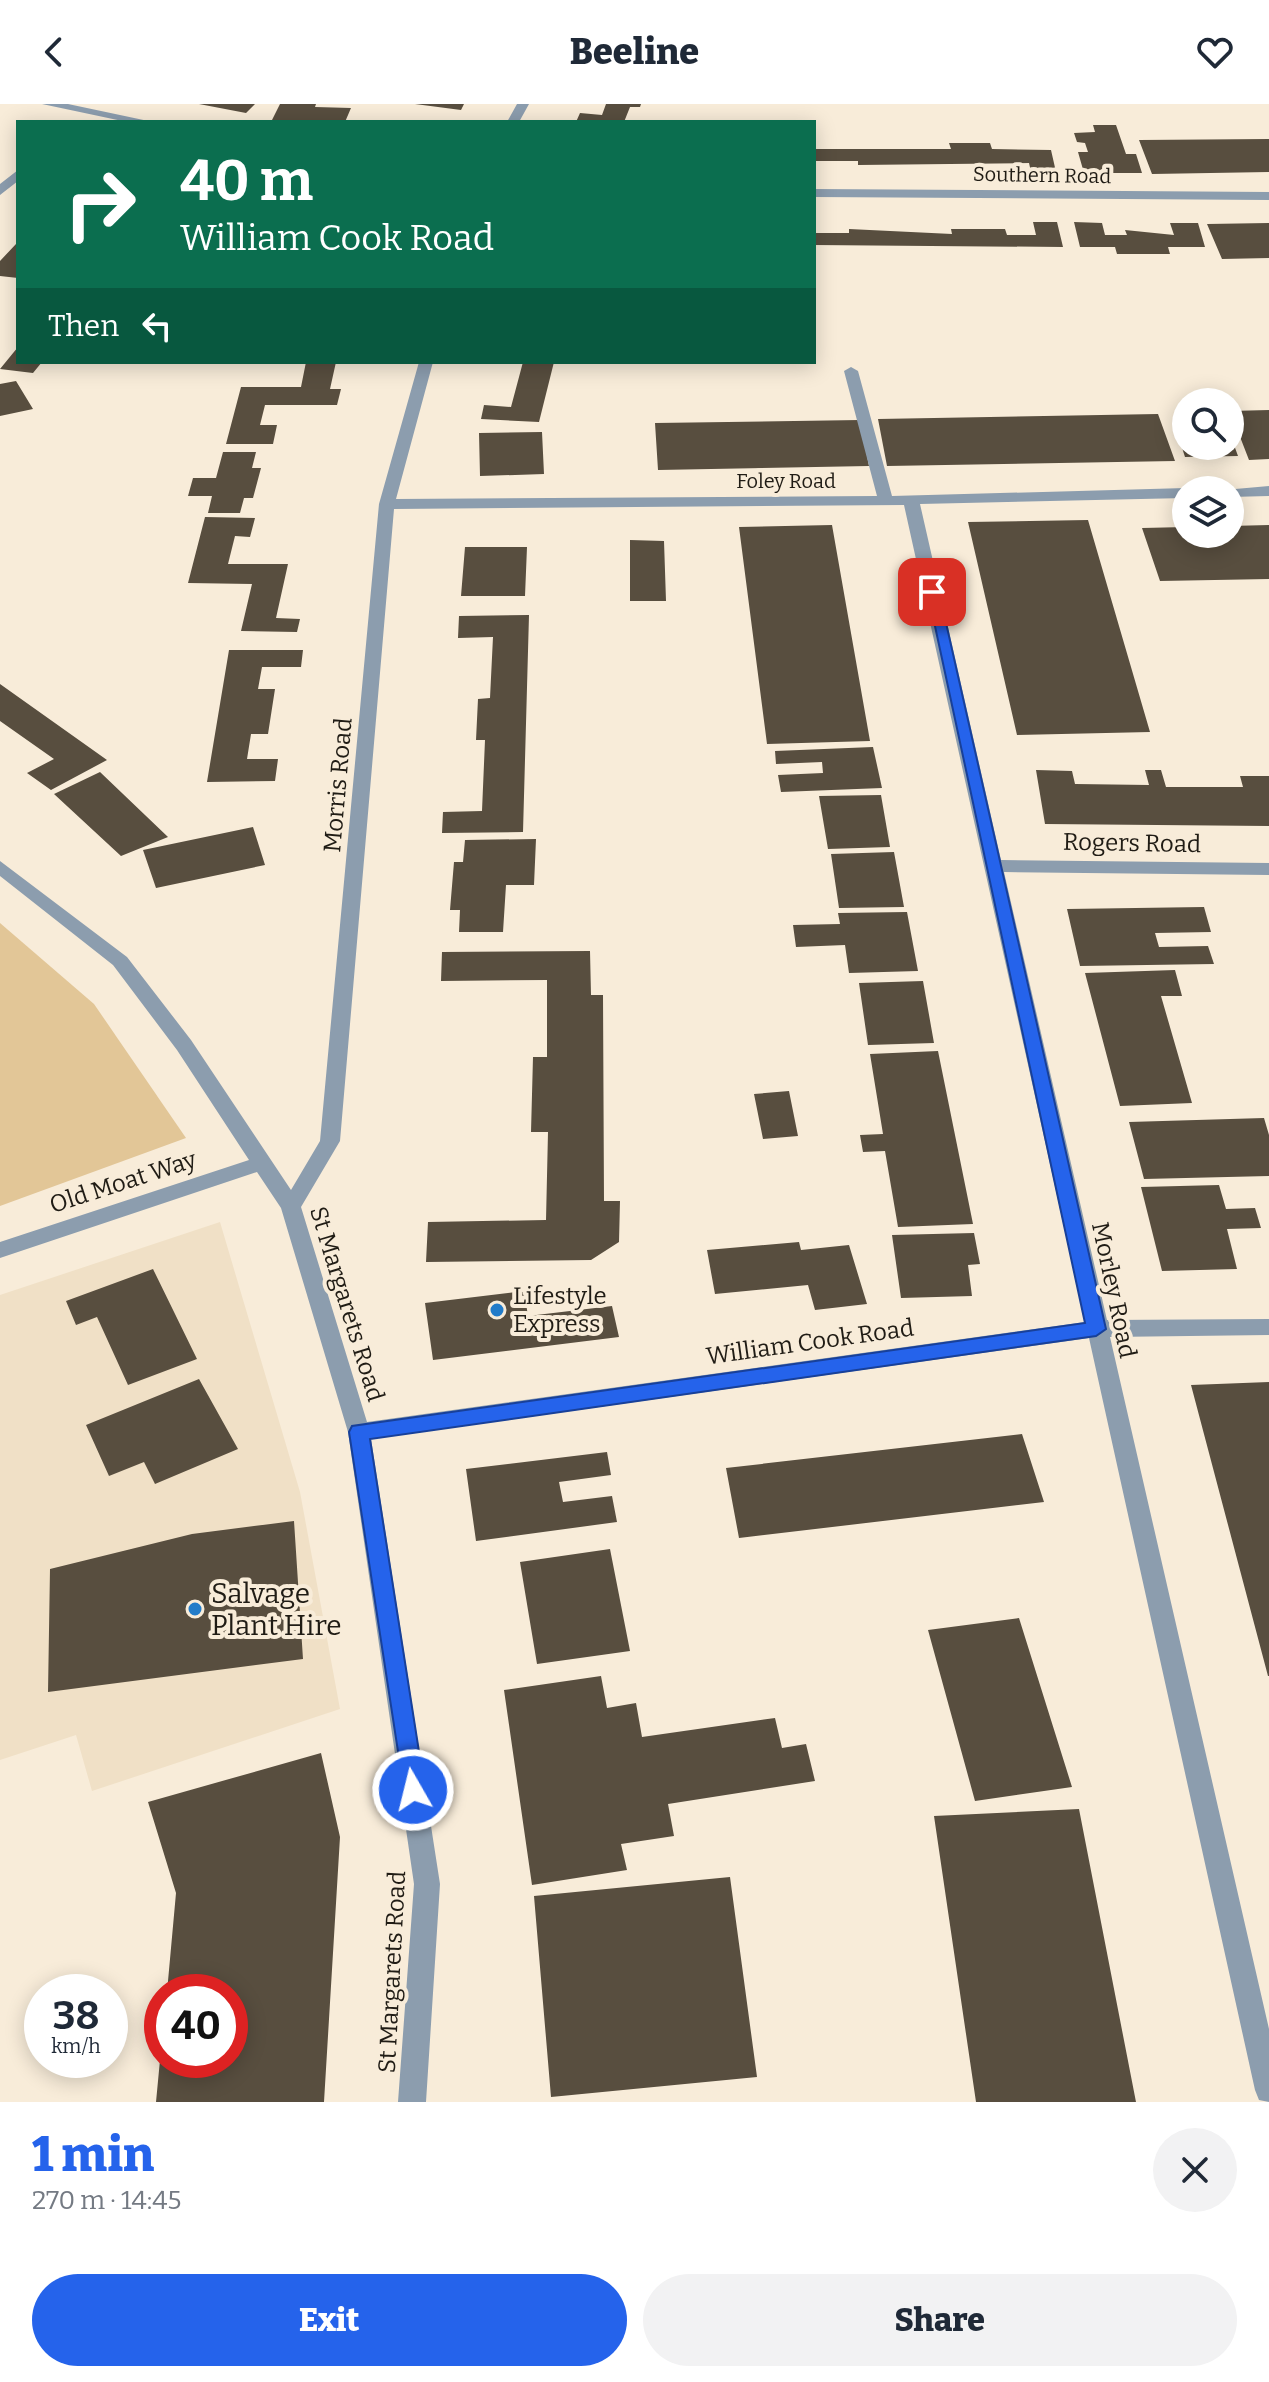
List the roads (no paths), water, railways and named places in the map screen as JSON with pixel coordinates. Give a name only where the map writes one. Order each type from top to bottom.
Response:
[{"type":"street","points":[[48,104],[136,120]]},
{"type":"street","points":[[76,120],[86,111]]},
{"type":"street","points":[[0,191],[16,176]]},
{"type":"street","name":"Southern Road","points":[[816,193],[1269,196]]},
{"type":"street","name":"Morris Road","points":[[291,1207],[330,1141],[387,504],[425,364]]},
{"type":"street","points":[[851,371],[886,500]]},
{"type":"street","points":[[1244,492],[1269,491]]},
{"type":"street","name":"Foley Road","points":[[387,504],[911,500],[1172,493]]},
{"type":"street","name":"Morley Road","points":[[911,500],[1269,2090]]},
{"type":"street","name":"Rogers Road","points":[[995,866],[1269,869]]},
{"type":"street","name":"St Margarets Road","points":[[0,867],[120,961],[184,1045],[291,1207],[359,1432],[427,1884],[412,2102]]},
{"type":"street","name":"Old Moat Way","points":[[0,1250],[263,1163]]},
{"type":"street","name":"William Cook Road","points":[[359,1432],[1096,1329],[1269,1327]]},
{"type":"place","name":"Lifestyle Express","points":[[497,1310]]},
{"type":"place","name":"Salvage Plant Hire","points":[[195,1609]]}]
